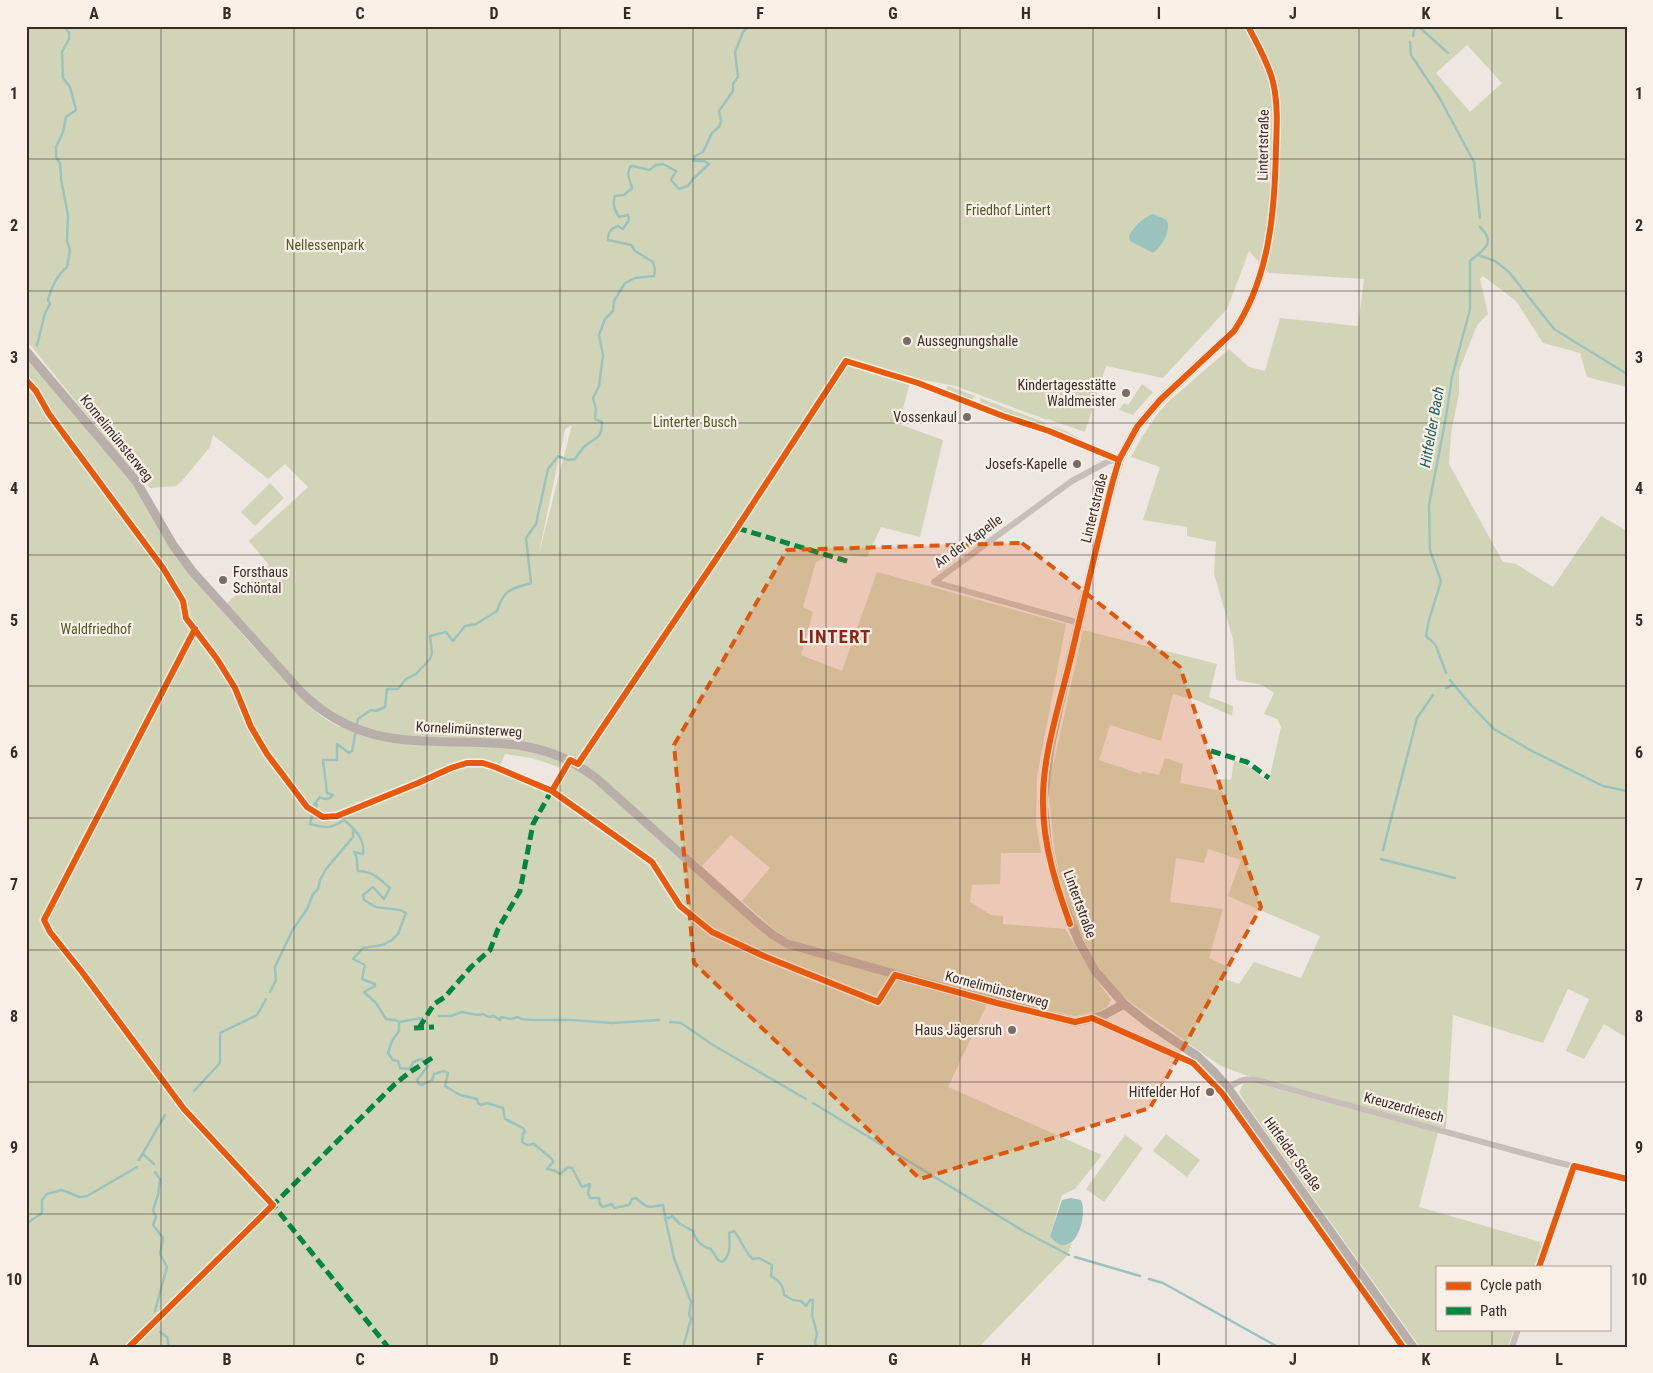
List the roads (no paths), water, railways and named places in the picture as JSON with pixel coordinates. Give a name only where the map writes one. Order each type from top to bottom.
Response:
[{"type":"main road","name":"Lintertstraße","points":[[1124,1004],[1096,972],[1070,924],[1054,874],[1044,826],[1043,802],[1050,748],[1107,503],[1119,460],[1138,427],[1160,400],[1234,331],[1244,317],[1252,300],[1263,265],[1275,191],[1276,104],[1274,84],[1269,67],[1248,26]]},
{"type":"main road","name":"Kornelimünsterweg","points":[[26,351],[136,481],[173,545],[192,570],[301,692],[326,714],[343,724],[365,733],[400,740],[518,745],[536,748],[570,760],[596,778],[758,922],[788,944],[1075,1022],[1102,1016],[1124,1004]]},
{"type":"main road","name":"Hitfelder Straße","points":[[1124,1004],[1148,1023],[1197,1056],[1214,1071],[1413,1347]]},
{"type":"street","name":"An der Kapelle","points":[[1079,622],[934,582],[1072,481],[1109,461],[1119,460]]},
{"type":"street","name":"Kreuzerdriesch","points":[[1228,1088],[1247,1078],[1574,1166],[1627,1178]]},
{"type":"street","points":[[1539,1266],[1574,1166]]},
{"type":"street","points":[[1512,1347],[1518,1330]]},
{"type":"water","points":[[1153,214],[1167,220],[1168,229],[1160,247],[1153,253],[1130,241],[1129,236],[1139,223]]},
{"type":"water","points":[[1071,1198],[1081,1200],[1083,1217],[1081,1227],[1072,1242],[1065,1245],[1058,1244],[1050,1236],[1062,1200]]},
{"type":"waterway","points":[[37,345],[45,313],[50,304],[48,300],[51,291],[57,278],[67,267],[70,250],[67,241],[68,215],[60,163],[56,157],[56,147],[63,132],[66,117],[76,110],[70,87],[63,78],[62,52],[69,39],[69,33],[64,26]]},
{"type":"waterway","points":[[749,26],[743,32],[735,52],[738,77],[733,84],[733,91],[719,111],[721,121],[719,127],[712,133],[703,152],[695,156],[693,161],[704,161],[709,164],[688,186],[679,189],[671,180],[676,171],[663,164],[656,165],[649,170],[630,167],[628,174],[632,188],[624,195],[615,196],[614,205],[619,217],[628,215],[629,220],[623,229],[618,226],[611,230],[608,240],[631,245],[635,251],[653,262],[654,276],[635,278],[625,283],[614,301],[613,311],[605,319],[599,335],[603,355],[599,386],[593,398],[596,409],[595,419],[602,422],[601,432],[598,437],[585,446],[575,459],[568,460],[558,456],[548,469],[536,524],[526,538],[531,583],[509,591],[502,598],[497,611],[476,624],[465,626],[453,641],[446,632],[430,636],[432,653],[430,659],[416,674],[406,679],[398,689],[387,689],[385,707],[376,711],[371,710],[358,719],[352,751],[349,753],[337,744],[337,760],[323,760],[327,793],[333,795],[327,799],[320,797],[314,805],[317,805],[310,824],[328,827],[344,820],[348,823],[361,839],[363,854],[354,852],[358,871],[372,874],[390,888],[384,899],[373,887],[363,895],[364,900],[376,907],[400,910],[406,913],[398,934],[392,940],[383,945],[363,948],[353,959],[365,965],[362,979],[375,984],[375,986],[364,992],[376,1003],[386,1019],[399,1022],[399,1031],[392,1041],[388,1053],[393,1060],[398,1061],[400,1068],[410,1069],[413,1062],[421,1059],[428,1066],[417,1080],[419,1084],[422,1085],[432,1080],[434,1074],[444,1071],[448,1073],[445,1086],[460,1095],[477,1099],[481,1105],[487,1103],[503,1108],[505,1119],[523,1128],[525,1132],[522,1142],[527,1145],[534,1144],[552,1159],[553,1162],[547,1169],[560,1174],[568,1167],[572,1168],[582,1187],[590,1184],[588,1193],[590,1198],[599,1198],[600,1204],[603,1207],[612,1204],[614,1208],[629,1205],[632,1199],[636,1198],[649,1207],[663,1205],[665,1217],[669,1218],[672,1216],[680,1224],[693,1231],[699,1243],[711,1249],[718,1260],[722,1262],[727,1256],[730,1245],[729,1233],[734,1231],[753,1259],[759,1258],[772,1265],[771,1276],[780,1283],[784,1295],[793,1300],[801,1301],[806,1306],[810,1300],[813,1300],[812,1315],[817,1334],[816,1347]]},
{"type":"waterway","name":"Hitfelder Bach","points":[[1413,36],[1415,26]]},
{"type":"waterway","points":[[1418,26],[1448,53]]},
{"type":"waterway","name":"Hitfelder Bach","points":[[1410,42],[1411,55],[1439,97],[1474,162],[1480,218]]},
{"type":"waterway","name":"Hitfelder Bach","points":[[1429,639],[1426,636],[1429,620],[1441,581],[1430,550],[1429,505],[1452,377],[1470,309],[1470,261],[1488,243],[1488,238],[1480,227]]},
{"type":"waterway","points":[[1478,255],[1495,261],[1509,272],[1554,329],[1627,374]]},
{"type":"waterway","name":"Hitfelder Bach","points":[[1431,640],[1436,646],[1446,673]]},
{"type":"waterway","name":"Hitfelder Bach","points":[[1450,680],[1494,729],[1530,750],[1603,786],[1627,791]]},
{"type":"waterway","points":[[1446,688],[1453,685]]},
{"type":"waterway","points":[[1383,850],[1417,718],[1433,695]]},
{"type":"waterway","points":[[270,992],[276,980],[275,967],[292,931],[307,909],[313,894],[318,889],[326,869],[353,837],[353,828]]},
{"type":"waterway","points":[[1381,859],[1455,878]]},
{"type":"waterway","points":[[194,1091],[220,1063],[220,1033],[257,1015],[266,999]]},
{"type":"waterway","points":[[439,1016],[451,1016],[462,1012],[483,1014],[489,1017],[494,1016],[500,1020],[501,1017],[612,1023],[659,1020]]},
{"type":"waterway","points":[[399,1022],[422,1018]]},
{"type":"waterway","points":[[670,1022],[681,1023],[713,1045],[806,1099]]},
{"type":"waterway","points":[[813,1103],[1025,1232],[1069,1255]]},
{"type":"waterway","points":[[139,1160],[165,1115]]},
{"type":"waterway","points":[[143,1154],[154,1164]]},
{"type":"waterway","points":[[26,1224],[42,1213],[42,1200],[47,1194],[62,1190],[80,1197],[87,1196],[137,1167]]},
{"type":"waterway","points":[[155,1172],[160,1179],[158,1195],[153,1210],[156,1217],[153,1225],[163,1238],[160,1254],[167,1267],[155,1311]]},
{"type":"waterway","points":[[665,1217],[674,1258],[691,1302],[689,1314],[691,1319],[684,1344]]},
{"type":"waterway","points":[[1075,1257],[1140,1276]]},
{"type":"waterway","points":[[1149,1279],[1163,1283],[1278,1347]]},
{"type":"waterway","points":[[160,1332],[167,1337],[169,1347]]},
{"type":"place","name":"Aussegnungshalle","points":[[907,341]]},
{"type":"place","name":"Kindertagesstätte Waldmeister","points":[[1126,393]]},
{"type":"place","name":"Vossenkaul","points":[[967,417]]},
{"type":"place","name":"Josefs-Kapelle","points":[[1077,464]]},
{"type":"place","name":"Forsthaus Schöntal","points":[[223,580]]},
{"type":"place","name":"Haus Jägersruh","points":[[1012,1030]]},
{"type":"place","name":"Hitfelder Hof","points":[[1210,1092]]},
{"type":"district","name":"LINTERT","points":[[835,636]]},
{"type":"park label","name":"Friedhof Lintert","points":[[1008,210]]},
{"type":"park label","name":"Nellessenpark","points":[[325,245]]},
{"type":"park label","name":"Linterter Busch","points":[[695,422]]},
{"type":"park label","name":"Waldfriedhof","points":[[96,629]]}]
